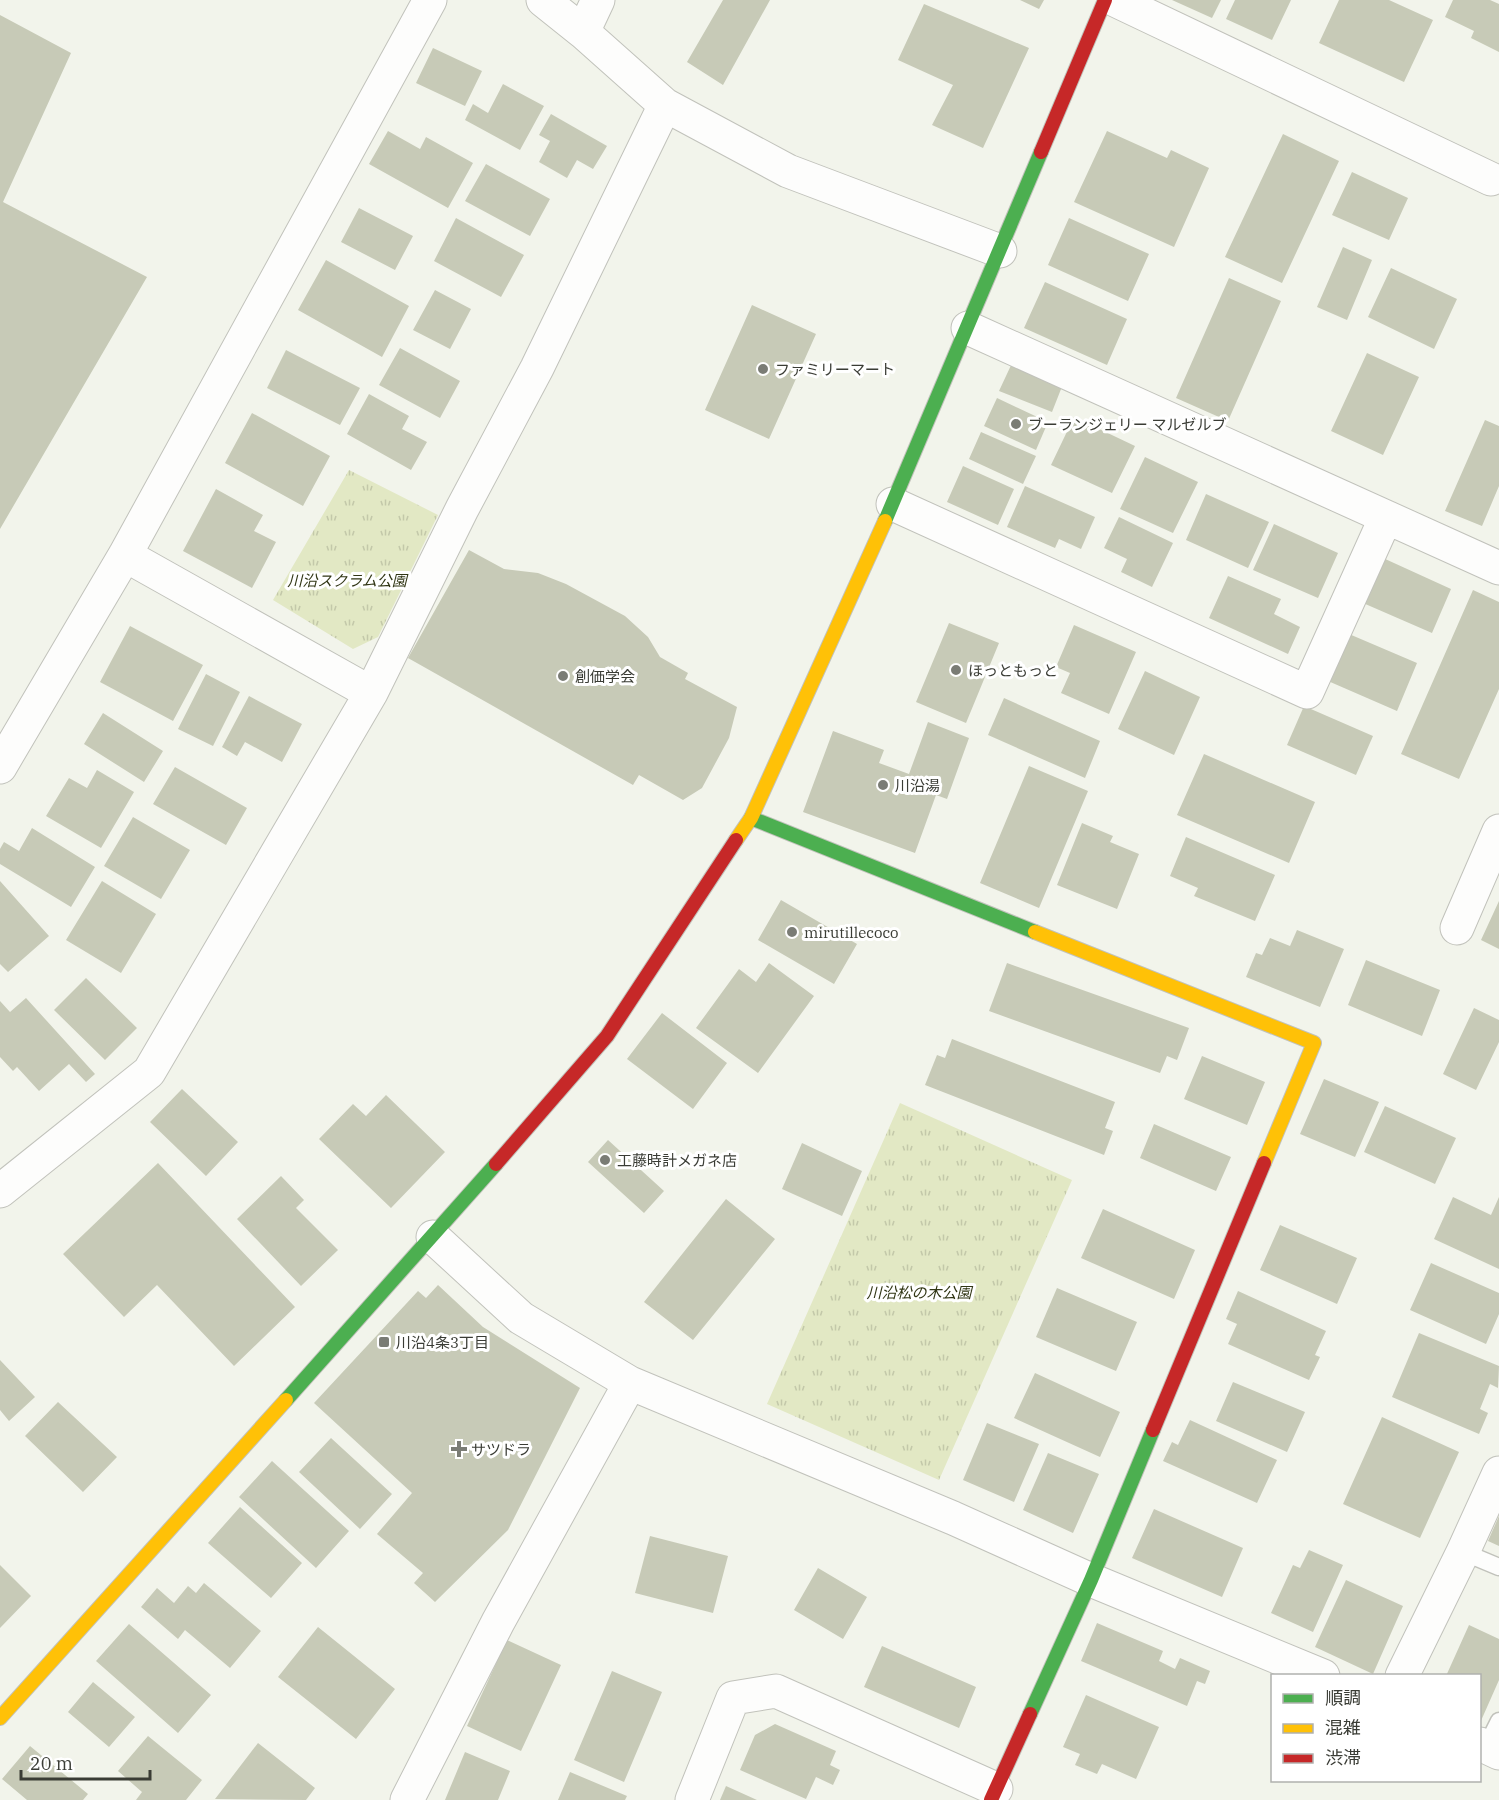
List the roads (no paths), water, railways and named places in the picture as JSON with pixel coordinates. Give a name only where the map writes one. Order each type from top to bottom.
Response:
[{"type":"street","points":[[0,767],[125,555],[430,0]]},
{"type":"street","points":[[543,0],[583,32],[664,105],[788,171],[1000,251]]},
{"type":"street","points":[[583,32],[598,0]]},
{"type":"street","points":[[0,1718],[433,1237],[607,1036],[751,818],[893,504],[1105,0]]},
{"type":"street","points":[[1115,0],[1491,179]]},
{"type":"street","points":[[0,1191],[149,1072],[371,693],[462,508],[537,368],[664,105]]},
{"type":"street","points":[[968,328],[1499,568]]},
{"type":"street","points":[[893,504],[1307,692],[1386,517]]},
{"type":"street","points":[[125,555],[371,693]]},
{"type":"street","points":[[692,1800],[733,1698],[776,1691],[993,1794],[1090,1580],[1314,1043],[751,818]]},
{"type":"street","points":[[1457,928],[1499,831]]},
{"type":"street","points":[[433,1237],[521,1318],[630,1383],[953,1518],[1090,1580],[1318,1674]]},
{"type":"street","points":[[407,1800],[498,1622],[630,1383]]},
{"type":"street","points":[[1403,1674],[1499,1473]]},
{"type":"lane","points":[[1463,1552],[1499,1567]]},
{"type":"place","name":"ファミリーマート","points":[[763,369]]},
{"type":"place","name":"ブーランジェリー マルゼルブ","points":[[1016,424]]},
{"type":"place","name":"ほっともっと","points":[[956,670]]},
{"type":"place","name":"創価学会","points":[[563,676]]},
{"type":"place","name":"川沿湯","points":[[883,785]]},
{"type":"place","name":"mirutillecoco","points":[[792,932]]},
{"type":"place","name":"工藤時計メガネ店","points":[[605,1160]]},
{"type":"place","name":"川沿4条3丁目","points":[[384,1342]]},
{"type":"place","name":"サツドラ","points":[[459,1449]]},
{"type":"park label","name":"川沿スクラム公園","points":[[347,580]]},
{"type":"park label","name":"川沿松の木公園","points":[[919,1292]]}]
